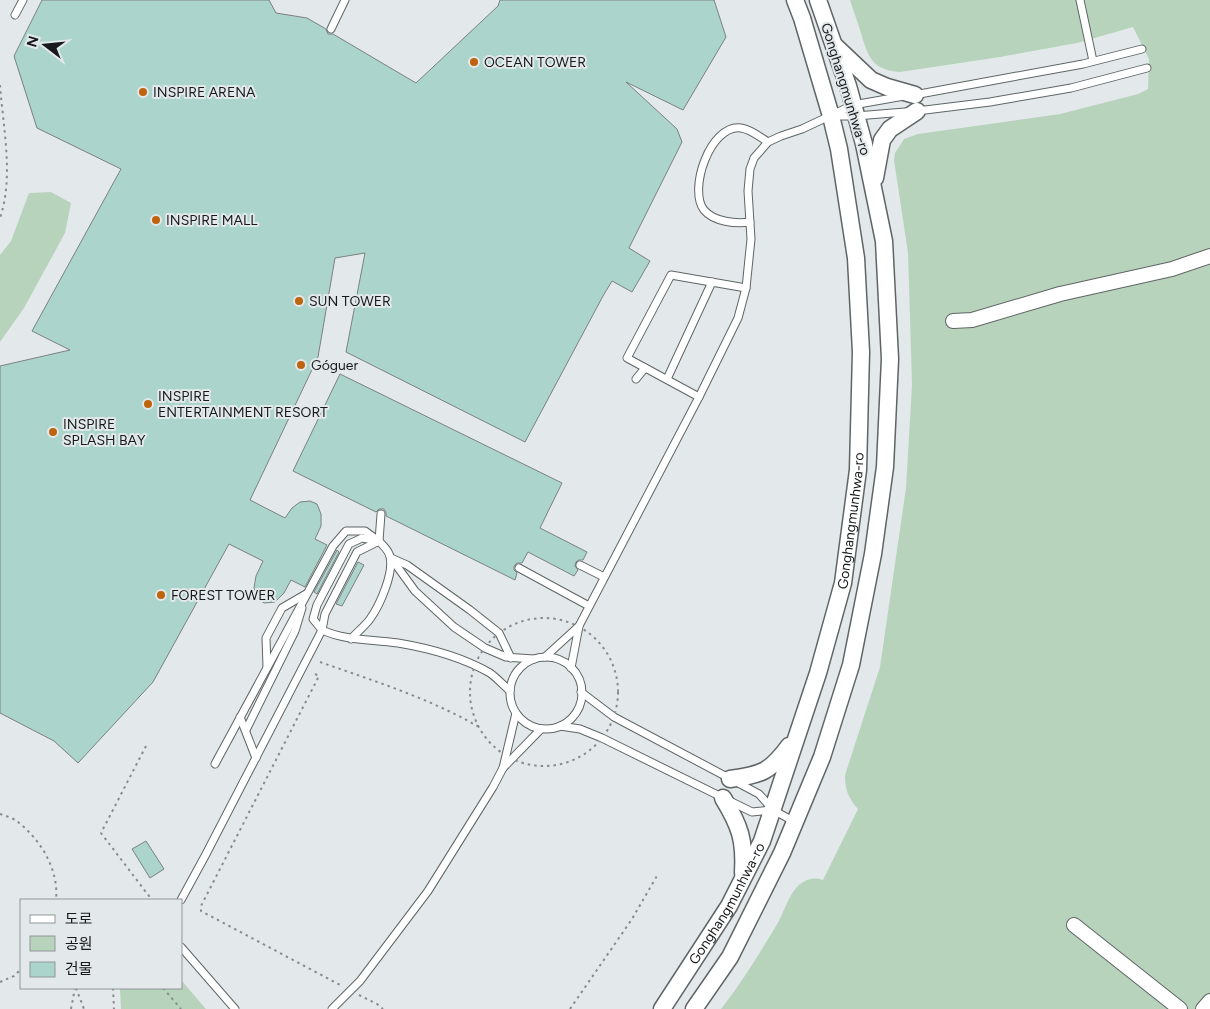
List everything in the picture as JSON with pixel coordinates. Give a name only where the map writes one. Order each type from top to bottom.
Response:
[{"type":"street","name":"Gonghangmunhwa-ro","points":[[662,1009],[729,906],[762,842],[818,673],[842,583],[858,470],[861,352],[856,258],[832,116],[795,0]]},
{"type":"street","name":"Gonghangmunhwa-ro","points":[[694,1009],[730,956],[778,862],[822,757],[851,665],[873,554],[885,467],[890,359],[884,241],[864,144],[818,0]]},
{"type":"street","points":[[833,44],[872,80],[916,103],[890,129],[882,140],[873,188]]},
{"type":"street","points":[[952,321],[972,320],[1060,294],[1172,269],[1210,256]]},
{"type":"street","points":[[730,779],[750,776],[765,771],[777,762],[798,734]]},
{"type":"street","points":[[723,798],[741,832],[744,856],[742,880]]},
{"type":"street","points":[[1074,924],[1180,1009]]},
{"type":"street","points":[[1203,1009],[1210,1001]]},
{"type":"lane","points":[[15,15],[23,0]]},
{"type":"lane","points":[[331,29],[345,0]]},
{"type":"lane","points":[[1080,0],[1093,62]]},
{"type":"lane","points":[[832,116],[854,110],[916,103],[999,80],[1093,62],[1142,50]]},
{"type":"lane","points":[[545,657],[579,626],[699,397],[738,318],[746,288],[751,239],[748,191],[750,169],[754,158],[768,142],[832,116],[854,110],[916,103],[990,102],[1071,88],[1147,68]]},
{"type":"lane","points":[[750,222],[737,224],[712,217],[703,209],[700,199],[700,179],[704,159],[713,142],[725,130],[741,128],[768,142]]},
{"type":"lane","points":[[699,397],[627,358],[671,274],[746,288]]},
{"type":"lane","points":[[667,379],[712,282]]},
{"type":"lane","points":[[636,379],[645,368]]},
{"type":"lane","points":[[379,541],[381,514]]},
{"type":"lane","points":[[215,764],[332,546],[346,531],[365,531],[379,541],[415,591],[454,627],[485,648],[511,658],[555,658],[572,668],[577,675],[582,692],[580,702],[576,712],[560,726]]},
{"type":"lane","points":[[379,541],[362,538],[349,544],[317,605],[313,619],[322,630],[335,636],[351,639],[397,643],[422,648],[475,666],[491,674],[510,691]]},
{"type":"lane","points":[[182,899],[322,630],[325,614],[357,552],[379,541]]},
{"type":"lane","points":[[391,558],[408,565],[499,633],[511,658]]},
{"type":"lane","points":[[351,639],[370,619],[382,599],[388,580],[391,558]]},
{"type":"lane","points":[[580,565],[604,577]]},
{"type":"lane","points":[[519,568],[590,606]]},
{"type":"lane","points":[[267,668],[266,638],[282,608],[307,593]]},
{"type":"lane","points":[[246,730],[295,631],[307,593]]},
{"type":"lane","points":[[572,668],[579,626]]},
{"type":"lane","points":[[534,659],[524,664],[517,671],[510,691],[511,703],[516,713],[531,726],[551,728],[560,726],[580,729],[752,812],[773,810]]},
{"type":"lane","points":[[582,692],[614,717],[759,794],[773,810],[796,822]]},
{"type":"lane","points":[[332,1009],[360,981],[428,891],[493,787],[508,757],[516,713]]},
{"type":"lane","points":[[240,717],[256,758]]},
{"type":"lane","points":[[508,757],[541,728]]},
{"type":"lane","points":[[182,948],[235,1009]]},
{"type":"path","points":[[0,85],[6,162],[5,203],[0,218]]},
{"type":"path","points":[[538,618],[559,619],[579,626],[598,640],[607,653],[617,676],[618,697],[614,717],[602,738],[583,755],[560,765],[533,766],[508,757],[492,745],[479,727],[473,712],[470,686],[475,666],[485,648],[499,633],[518,623],[538,618]]},
{"type":"path","points":[[320,662],[432,703],[453,712],[479,727]]},
{"type":"path","points":[[314,674],[319,676],[201,906],[201,911],[377,1004],[383,1009]]},
{"type":"path","points":[[146,746],[101,833],[151,899]]},
{"type":"path","points":[[0,814],[17,821],[39,843],[53,868],[56,899]]},
{"type":"path","points":[[570,1009],[632,919],[658,874]]},
{"type":"path","points":[[0,982],[14,976],[20,970]]},
{"type":"path","points":[[72,1009],[75,989]]},
{"type":"path","points":[[75,989],[84,1009]]},
{"type":"path","points":[[113,989],[114,1009]]},
{"type":"path","points":[[164,989],[180,1009]]},
{"type":"green space","points":[[850,0],[1210,0],[1210,1009],[721,1009],[763,947],[795,889],[807,880],[823,880],[858,809],[848,793],[845,775],[880,667],[906,488],[912,385],[908,253],[894,160],[895,153],[904,139],[918,134],[1060,114],[1138,94],[1148,89],[1149,59],[1133,27],[1077,43],[1000,57],[900,72],[890,71],[876,64],[868,54]]},
{"type":"green space","points":[[51,192],[71,203],[65,233],[24,308],[0,342],[0,255],[11,241],[29,193]]},
{"type":"green space","points":[[182,981],[206,1009],[121,1009],[120,989],[182,989]]},
{"type":"building","name":"INSPIRE ENTERTAINMENT RESORT","points":[[42,0],[269,0],[276,13],[307,18],[326,29],[328,34],[333,34],[416,83],[498,6],[500,0],[714,0],[726,37],[683,110],[626,82],[677,129],[682,142],[629,248],[650,261],[632,292],[612,281],[525,442],[346,352],[365,253],[335,258],[318,357],[250,500],[285,518],[292,508],[300,502],[310,501],[317,504],[321,514],[321,526],[315,539],[327,545],[305,587],[291,580],[284,593],[275,602],[264,603],[256,597],[254,588],[256,576],[263,561],[229,544],[153,682],[78,763],[54,741],[0,713],[0,366],[70,350],[32,331],[121,169],[37,128],[14,56]]},
{"type":"building","points":[[340,374],[562,483],[540,528],[587,552],[583,560],[576,562],[575,566],[578,570],[574,576],[528,552],[522,563],[517,563],[514,566],[514,570],[517,573],[515,580],[386,516],[384,509],[379,509],[376,512],[293,471]]},
{"type":"building","points":[[337,550],[339,552],[317,594],[314,592]]},
{"type":"building","points":[[358,562],[364,565],[342,606],[336,604]]},
{"type":"building","points":[[146,841],[164,869],[150,878],[132,849]]},
{"type":"place","name":"OCEAN TOWER","points":[[474,62]]},
{"type":"place","name":"INSPIRE ARENA","points":[[143,92]]},
{"type":"place","name":"INSPIRE MALL","points":[[156,220]]},
{"type":"place","name":"SUN TOWER","points":[[299,301]]},
{"type":"place","name":"Góguer","points":[[301,365]]},
{"type":"place","name":"INSPIRE ENTERTAINMENT RESORT","points":[[148,404]]},
{"type":"place","name":"INSPIRE SPLASH BAY","points":[[53,432]]},
{"type":"place","name":"FOREST TOWER","points":[[161,595]]}]
